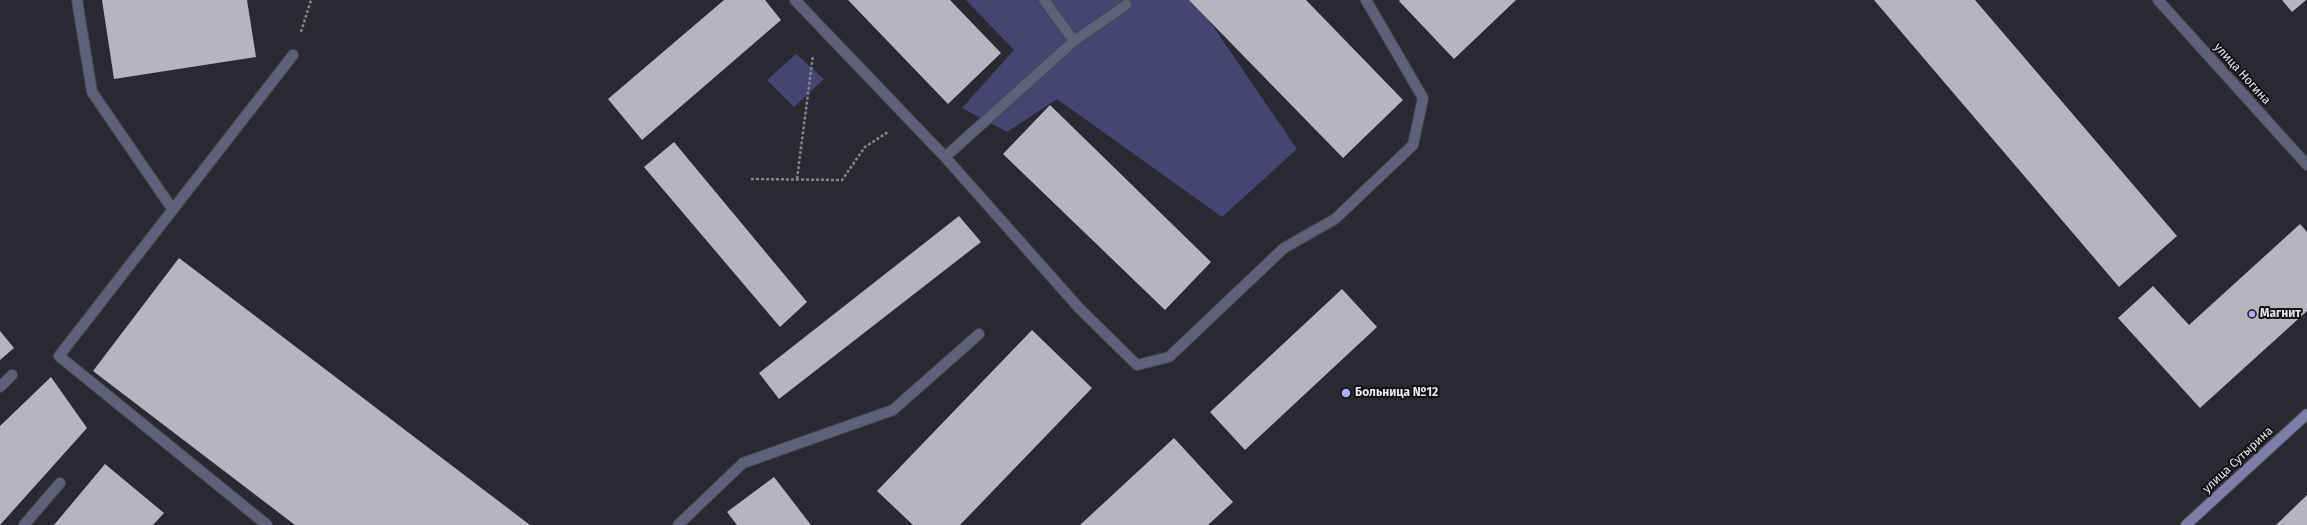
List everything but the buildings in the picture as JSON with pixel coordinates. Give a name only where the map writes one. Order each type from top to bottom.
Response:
[{"type":"street","points":[[77,0],[92,92],[173,210]]},
{"type":"street","points":[[795,0],[945,157],[1079,308],[1137,365],[1169,357],[1284,248],[1335,219],[1413,145],[1423,98],[1366,0]]},
{"type":"street","points":[[1044,0],[1074,41]]},
{"type":"street","name":"улица Ногина","points":[[2158,0],[2307,165]]},
{"type":"street","points":[[945,157],[1074,41],[1126,5]]},
{"type":"street","points":[[267,525],[59,356],[293,55]]},
{"type":"street","points":[[678,525],[743,463],[893,410],[979,334]]},
{"type":"street","points":[[0,387],[12,375]]},
{"type":"street","name":"улица Сутырина","points":[[2186,525],[2307,414]]},
{"type":"street","points":[[24,525],[60,483]]},
{"type":"path","points":[[293,55],[311,0]]},
{"type":"path","points":[[797,179],[817,24]]},
{"type":"path","points":[[751,179],[842,180],[865,148],[908,118]]},
{"type":"shaded area","points":[[966,0],[1195,0],[1297,149],[1222,217],[1057,99],[1007,132],[962,108],[1014,50]]},
{"type":"shaded area","points":[[796,54],[824,79],[794,107],[767,80]]},
{"type":"place","name":"Магнит","points":[[2252,314]]},
{"type":"place","name":"Больница №12","points":[[1346,393]]}]
